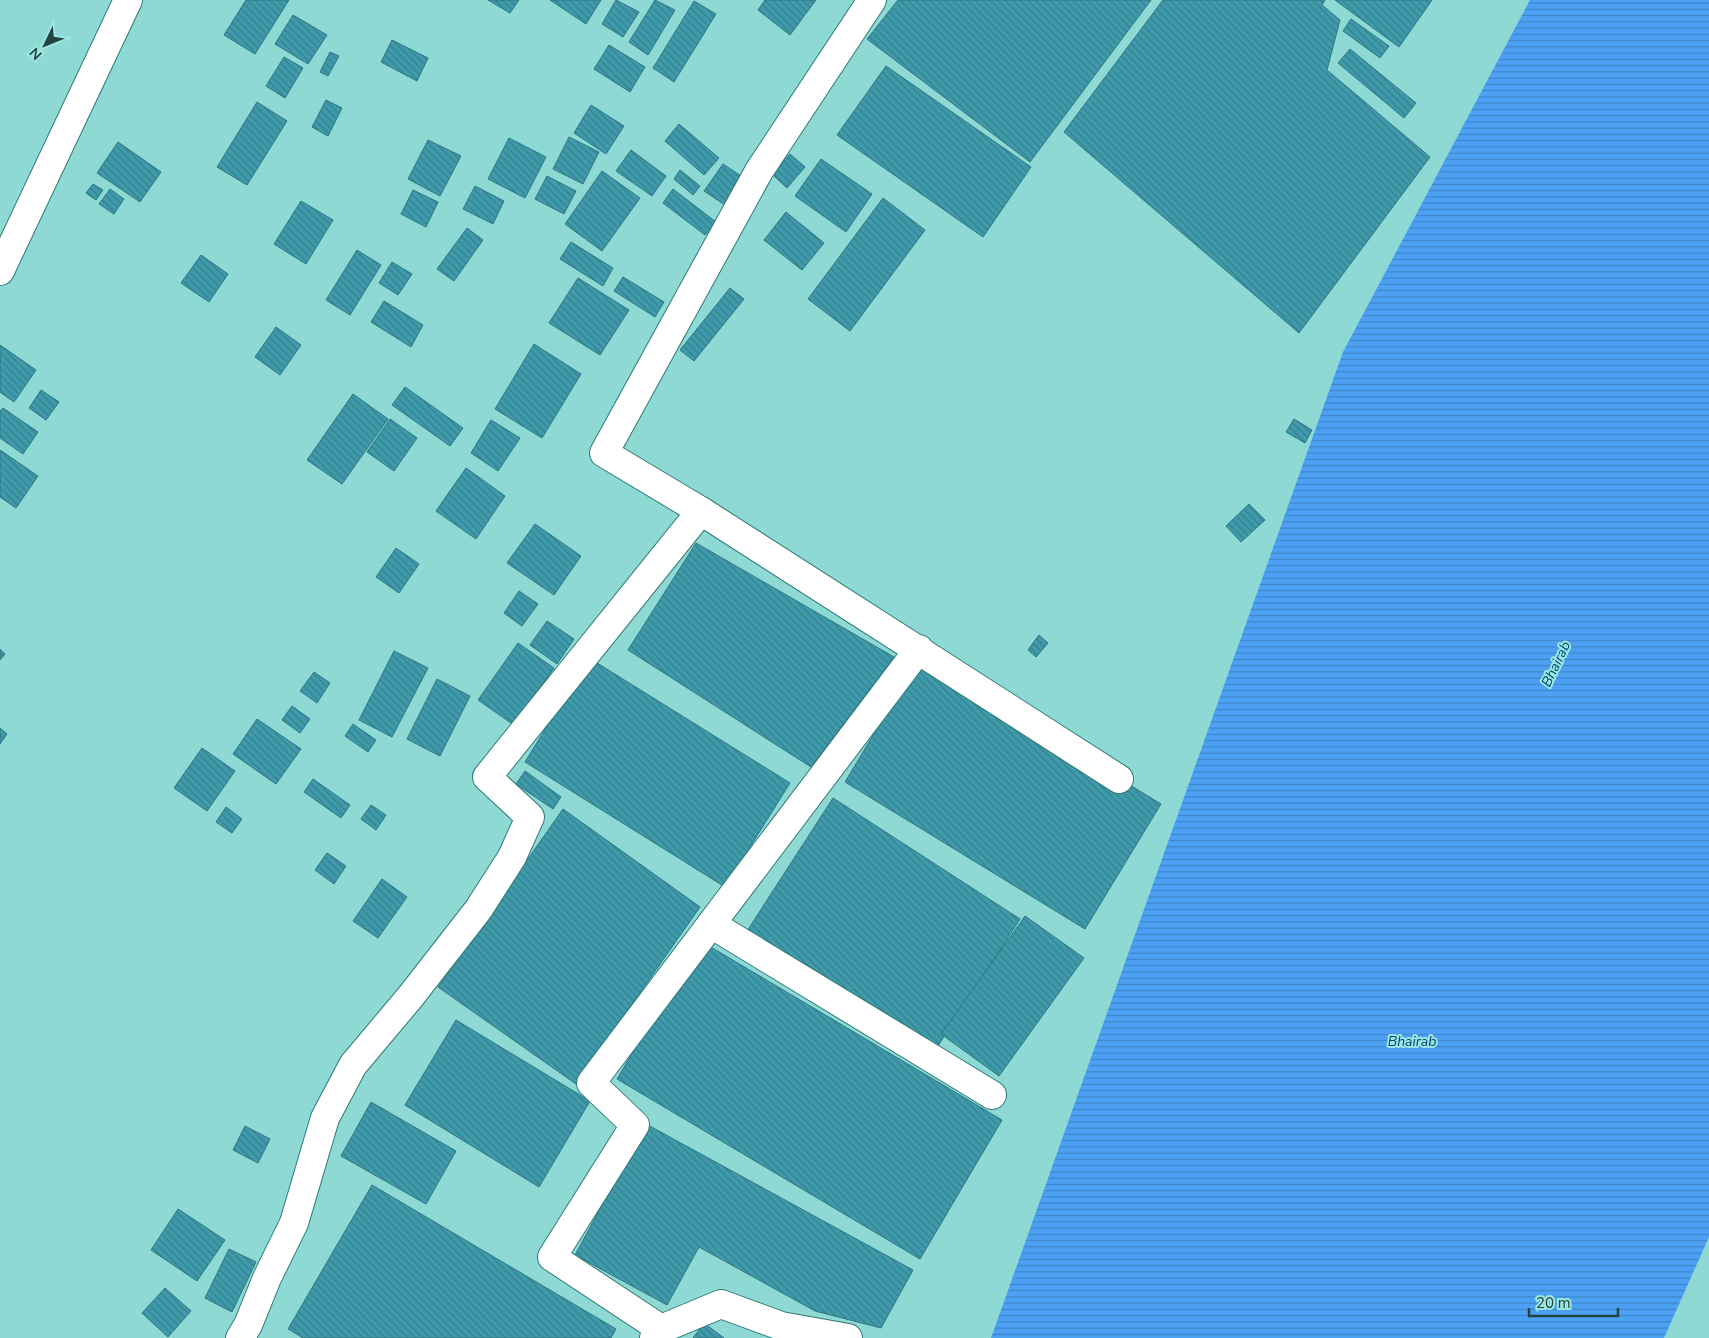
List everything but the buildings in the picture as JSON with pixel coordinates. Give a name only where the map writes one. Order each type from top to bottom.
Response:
[{"type":"street","points":[[0,271],[128,0]]},
{"type":"street","points":[[872,0],[759,171],[604,453],[701,511],[1119,779]]},
{"type":"street","points":[[240,1338],[294,1223],[325,1118],[353,1065],[411,996],[478,910],[512,857],[530,817],[487,777],[701,511]]},
{"type":"street","points":[[848,1338],[781,1326],[721,1304],[658,1334],[552,1257],[635,1125],[591,1084],[919,649]]},
{"type":"street","points":[[711,924],[992,1094]]},
{"type":"water","name":"Bhairab","points":[[1530,0],[1709,0],[1709,1237],[1664,1338],[991,1338],[1343,352]]}]
